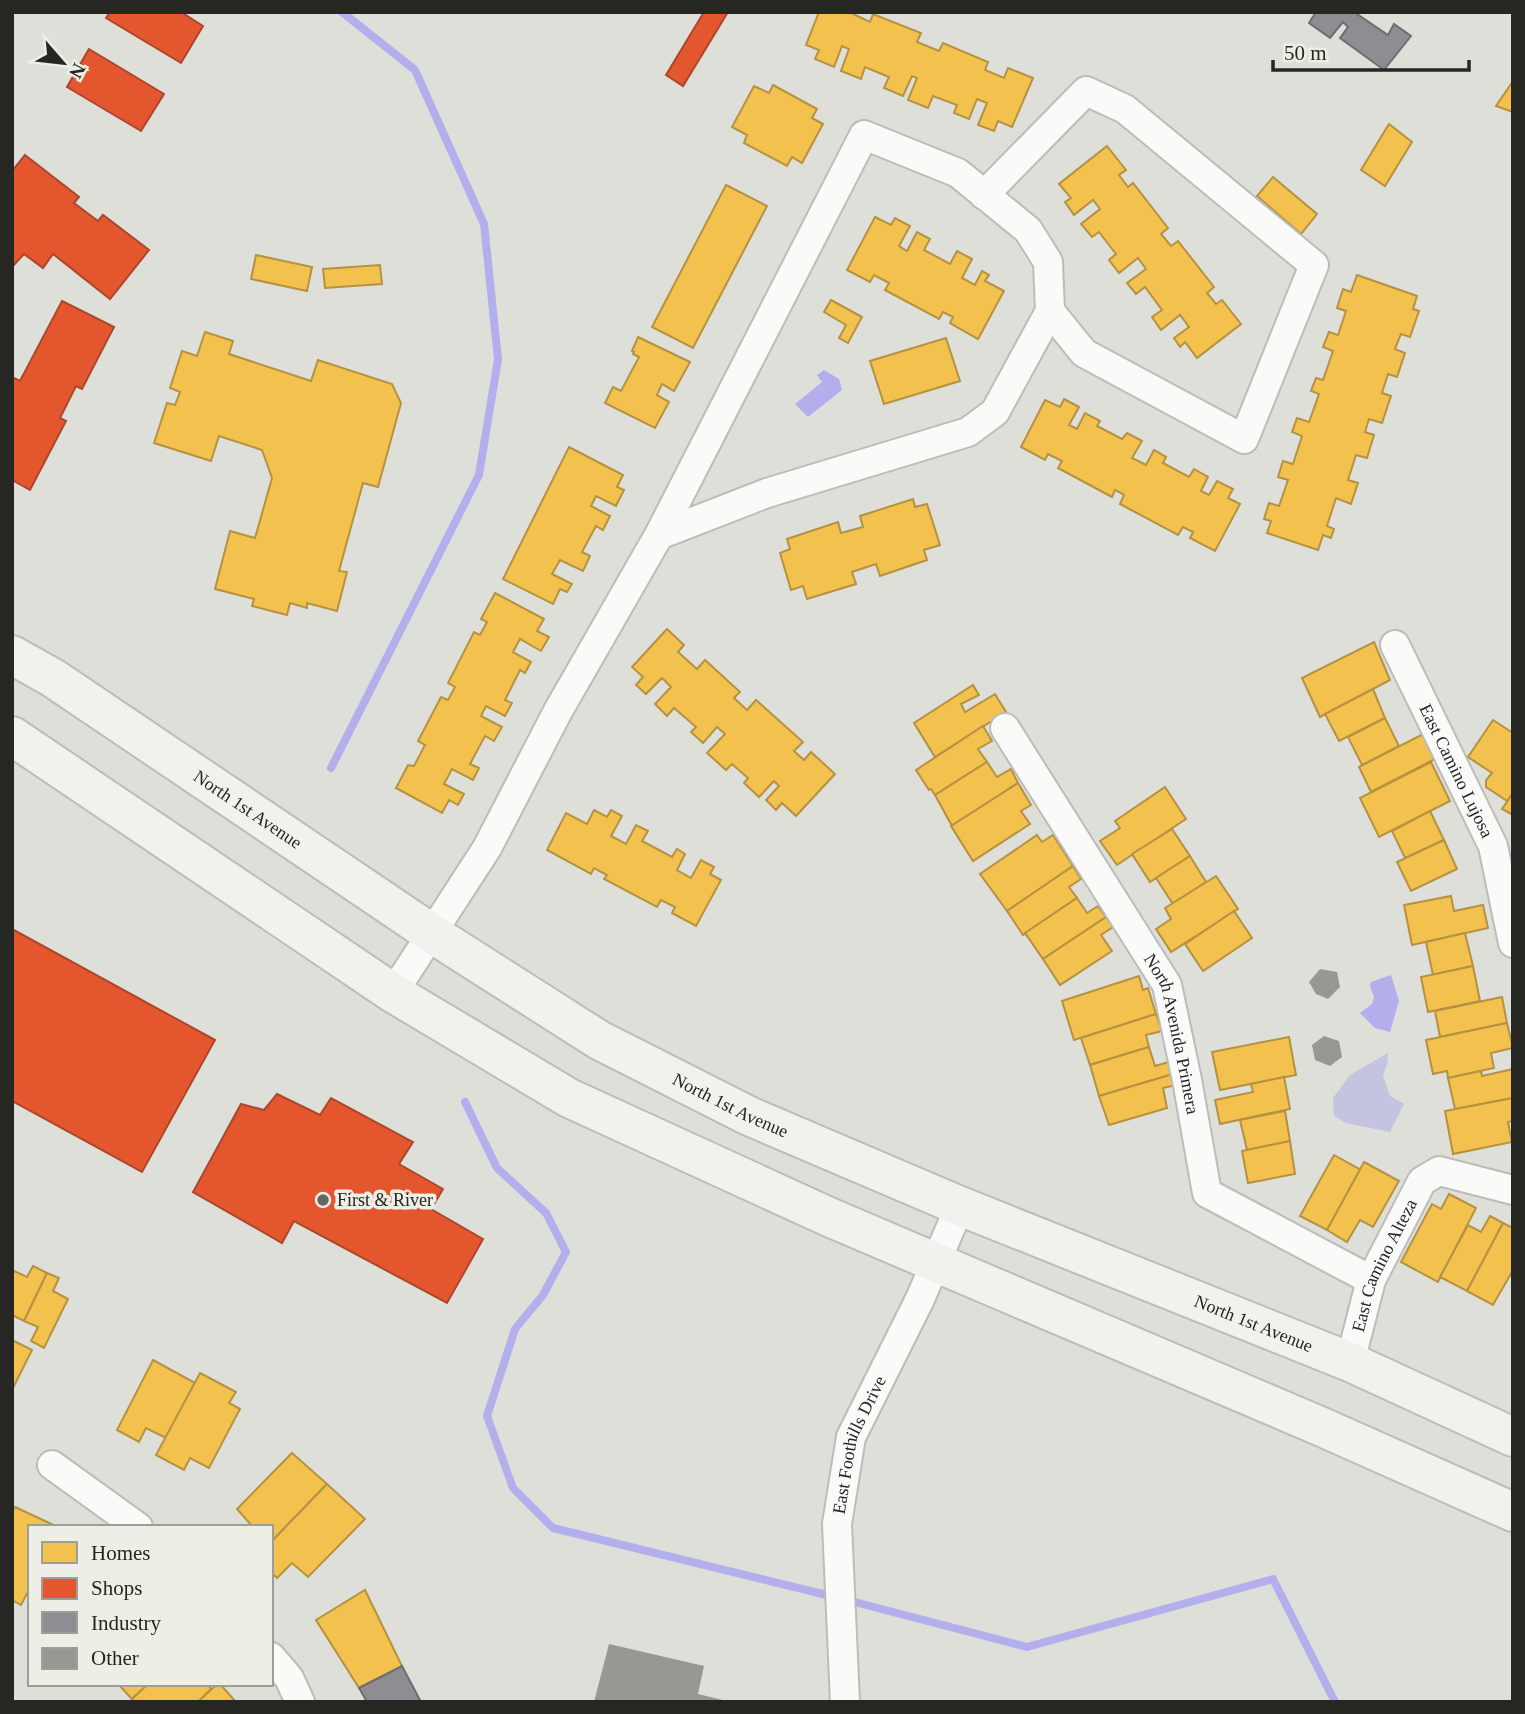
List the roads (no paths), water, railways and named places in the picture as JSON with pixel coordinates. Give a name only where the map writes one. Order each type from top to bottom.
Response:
[{"type":"main road","name":"North 1st Avenue","points":[[12,655],[54,678],[431,933],[599,1040],[749,1116],[960,1206],[1350,1362],[1513,1437]]},
{"type":"main road","points":[[12,736],[393,993],[569,1098],[936,1263],[1322,1427],[1513,1512]]},
{"type":"street","points":[[984,195],[1086,91],[1125,109],[1314,265],[1244,439],[1084,353],[1050,311]]},
{"type":"street","points":[[393,993],[487,848],[558,711],[659,535],[864,135],[958,173],[1028,230],[1048,261],[1050,311],[995,412],[968,432],[767,493],[659,535]]},
{"type":"street","name":"East Camino Lujosa","points":[[1395,645],[1493,846],[1513,943]]},
{"type":"street","name":"North Avenida Primera","points":[[1005,728],[1167,985],[1207,1193],[1371,1280]]},
{"type":"street","name":"East Camino Alteza","points":[[1350,1362],[1371,1280],[1422,1181],[1439,1171],[1513,1190]]},
{"type":"street","name":"East Foothills Drive","points":[[845,1702],[837,1524],[851,1437],[936,1263],[960,1206]]},
{"type":"street","points":[[52,1465],[135,1525]]},
{"type":"street","points":[[273,1659],[289,1678],[300,1702]]},
{"type":"waterway","points":[[331,768],[479,475],[498,359],[484,224],[415,70],[342,12]]},
{"type":"waterway","points":[[465,1102],[497,1168],[546,1213],[566,1252],[543,1295],[515,1329],[487,1416],[513,1488],[553,1528],[835,1597]]},
{"type":"waterway","points":[[847,1600],[1027,1647],[1273,1579],[1335,1702]]},
{"type":"place","name":"First & River","points":[[323,1200]]}]
